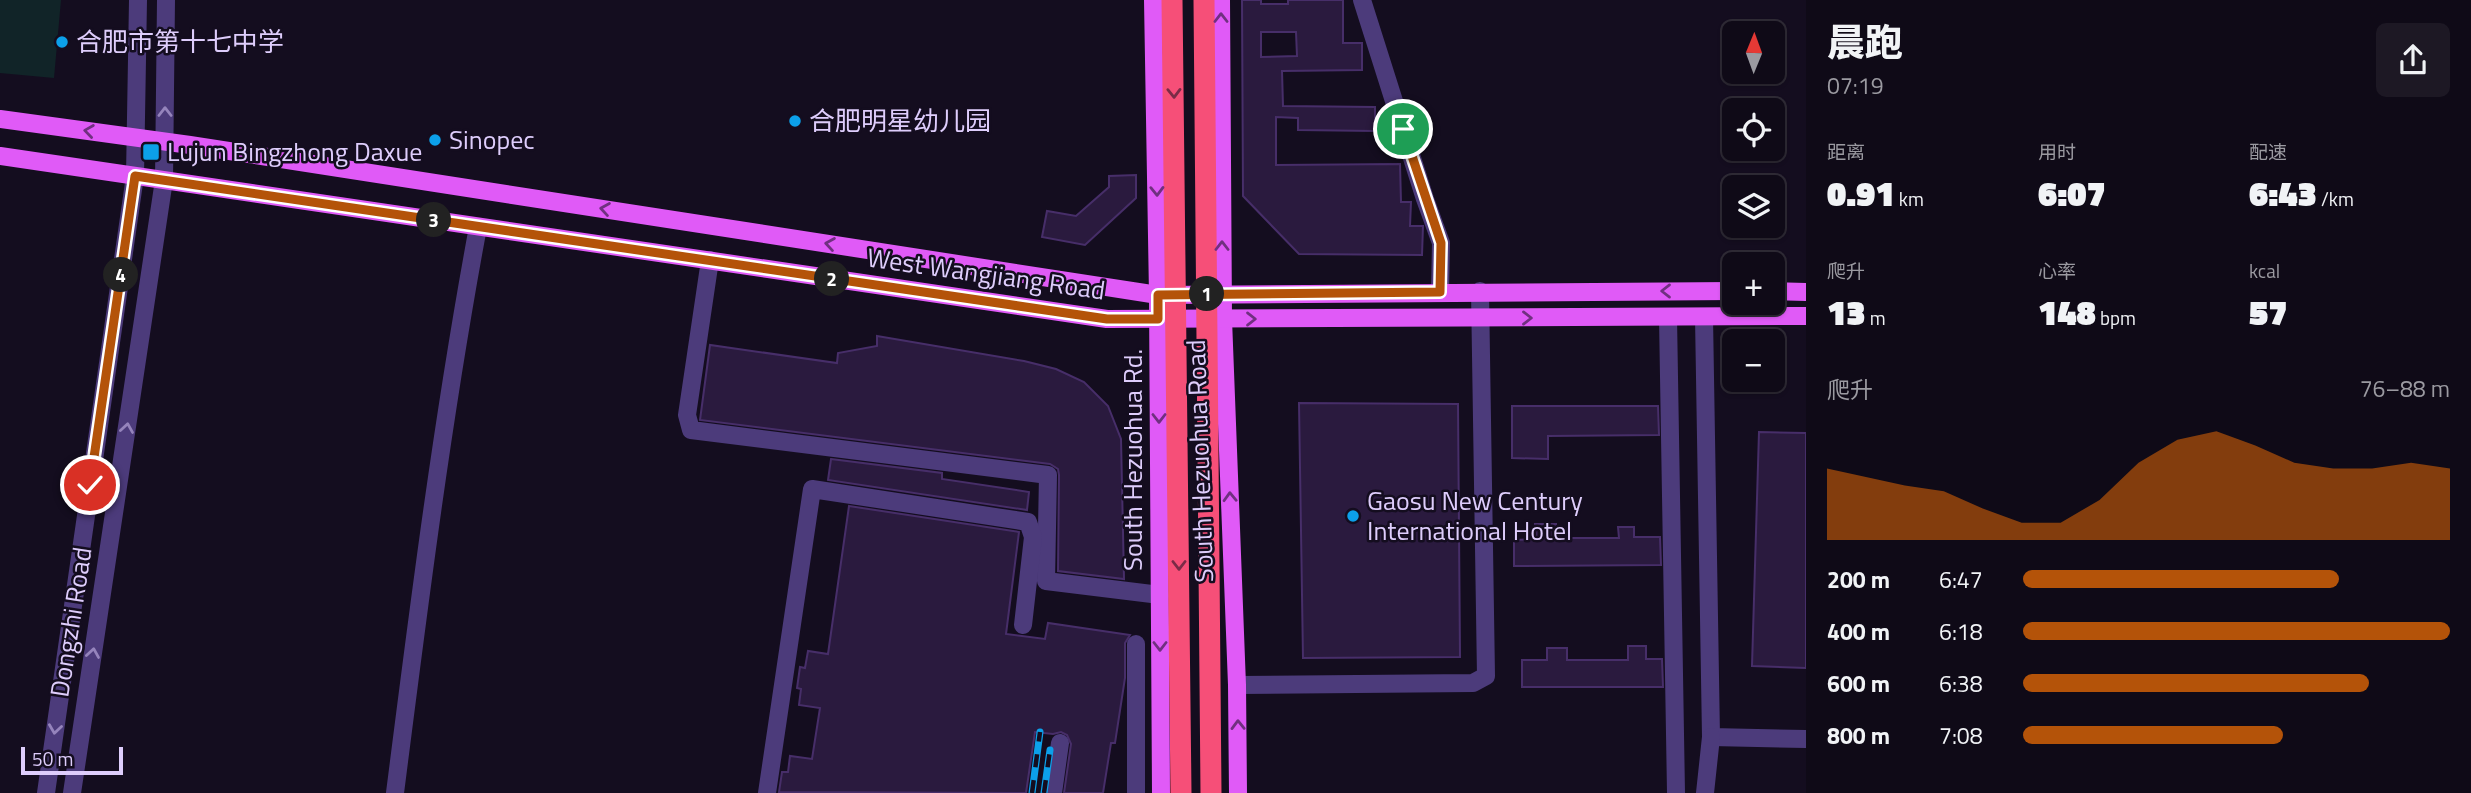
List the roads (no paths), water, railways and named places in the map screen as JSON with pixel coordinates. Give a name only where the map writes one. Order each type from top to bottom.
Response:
[{"type":"highway","name":"South Hezuohua Road","points":[[1172,0],[1181,793]]},
{"type":"highway","name":"South Hezuohua Road","points":[[1204,0],[1211,793]]},
{"type":"main road","name":"South Hezuohua Rd.","points":[[1153,0],[1161,793]]},
{"type":"main road","name":"South Hezuohua Road","points":[[1221,0],[1222,294],[1237,685],[1238,793]]},
{"type":"main road","name":"West Wangjiang Road","points":[[0,119],[136,137],[1158,295],[1722,291]]},
{"type":"main road","name":"West Wangjiang Road","points":[[0,156],[1107,319],[1806,316]]},
{"type":"main road","points":[[1785,291],[1806,292]]},
{"type":"street","name":"Dongzhi Road","points":[[46,793],[135,176],[138,0]]},
{"type":"street","name":"Dongzhi Road","points":[[72,793],[164,180],[166,0]]},
{"type":"street","points":[[1362,0],[1441,243],[1440,292]]},
{"type":"street","points":[[395,793],[433,500],[478,227]]},
{"type":"street","points":[[710,260],[688,415],[691,430],[1048,475],[1046,581],[1160,595]]},
{"type":"street","points":[[1237,685],[1473,683],[1486,676],[1480,292]]},
{"type":"street","points":[[1668,317],[1676,793]]},
{"type":"street","points":[[1704,317],[1711,737],[1704,793]]},
{"type":"street","points":[[767,793],[812,489],[1028,522],[1033,537],[1023,625]]},
{"type":"street","points":[[1136,644],[1136,793]]},
{"type":"street","points":[[1711,737],[1806,740]]},
{"type":"street","points":[[1053,793],[1060,743]]},
{"type":"railway","points":[[1032,793],[1040,732]]},
{"type":"railway","points":[[1044,793],[1050,750]]},
{"type":"place","name":"合肥市第十七中学","points":[[62,42]]},
{"type":"place","name":"合肥明星幼儿园","points":[[795,121]]},
{"type":"place","name":"Sinopec","points":[[435,140]]},
{"type":"place","name":"Lujun Bingzhong Daxue","points":[[151,152]]},
{"type":"place","name":"Gaosu New Century International Hotel","points":[[1353,516]]}]
